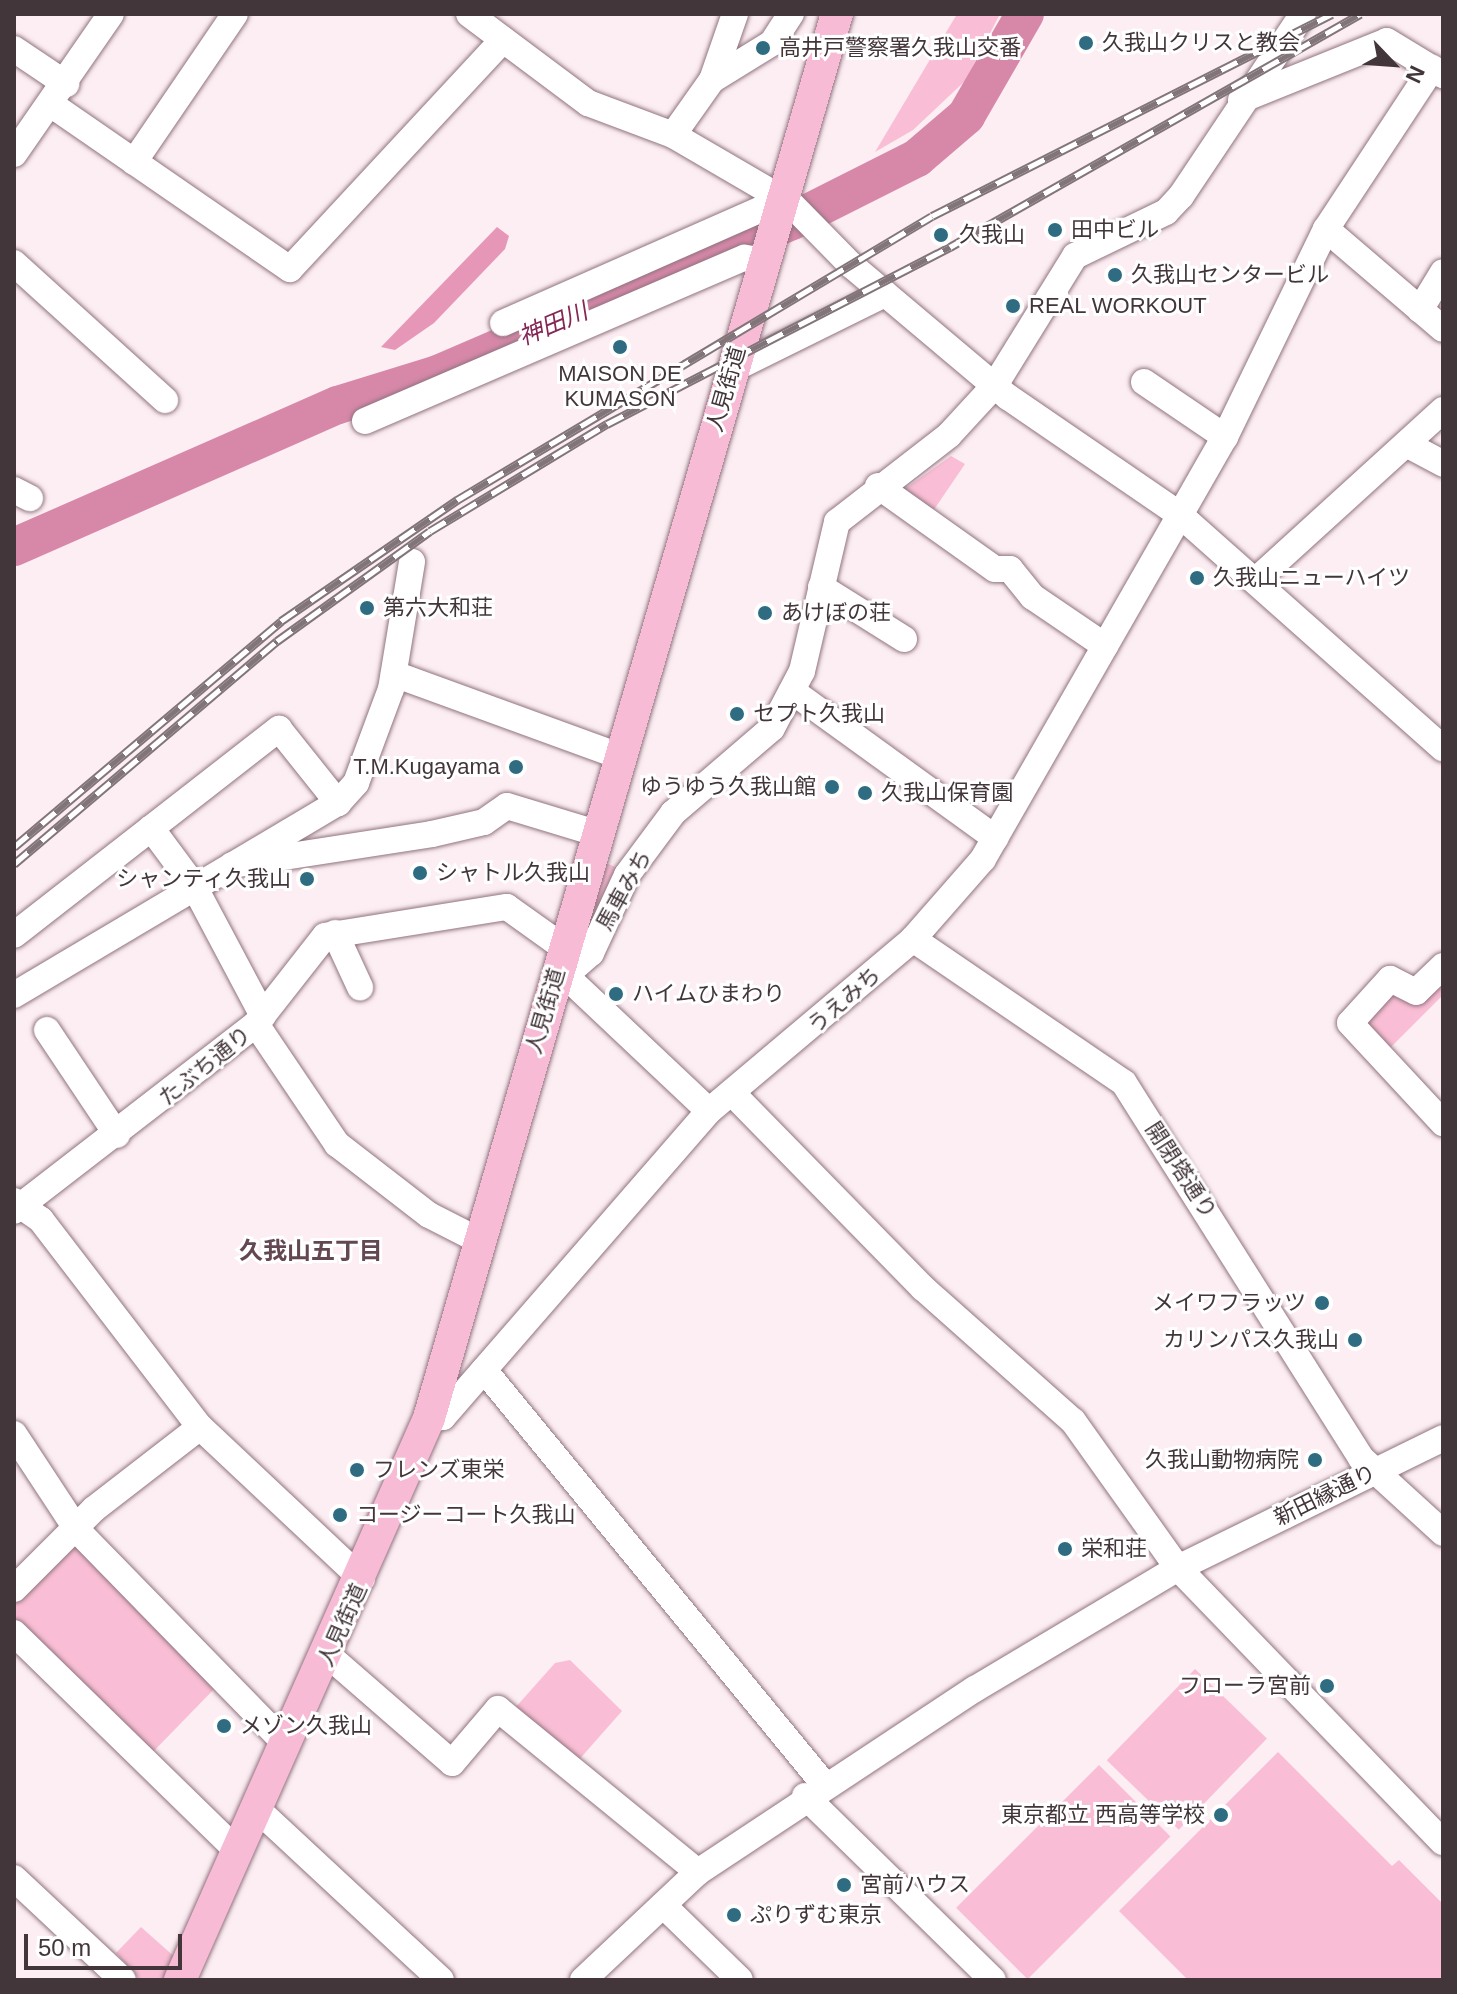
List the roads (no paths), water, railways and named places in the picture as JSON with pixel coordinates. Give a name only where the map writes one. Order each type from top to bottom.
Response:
[{"type":"main road","name":"人見街道","points":[[180,1980],[236,1850],[329,1656],[429,1418],[478,1240],[560,984],[563,947],[766,251],[785,203],[837,14]]},
{"type":"street","points":[[14,154],[59,94],[111,14]]},
{"type":"street","points":[[134,162],[235,14]]},
{"type":"street","points":[[469,14],[601,110],[673,135],[818,226],[885,294],[995,385],[1179,514],[1443,748]]},
{"type":"street","points":[[673,135],[712,80],[735,14]]},
{"type":"street","points":[[712,80],[772,43],[791,14]]},
{"type":"street","name":"馬車みち","points":[[560,984],[661,827],[772,728],[792,691],[837,522],[878,486],[949,435],[995,385],[1063,269],[1097,241],[1166,212],[1205,163],[1238,102],[1303,14]]},
{"type":"street","points":[[14,49],[134,162],[290,269],[503,40]]},
{"type":"street","points":[[1238,102],[1387,41],[1438,72]]},
{"type":"street","name":"うえみち","points":[[429,1418],[443,1417],[709,1111],[913,939],[995,838],[1225,437],[1326,229],[1438,72]]},
{"type":"street","points":[[503,323],[785,203]]},
{"type":"street","points":[[1326,229],[1443,329]]},
{"type":"street","points":[[365,421],[766,251]]},
{"type":"street","points":[[14,263],[165,400]]},
{"type":"street","points":[[1420,310],[1443,272]]},
{"type":"street","points":[[731,370],[885,294]]},
{"type":"street","points":[[1144,382],[1225,437]]},
{"type":"street","points":[[1255,581],[1443,410]]},
{"type":"street","points":[[1408,445],[1443,464]]},
{"type":"street","points":[[878,486],[995,569],[1017,575],[1033,597],[1105,646]]},
{"type":"street","points":[[14,995],[338,803],[356,783],[394,674],[412,562]]},
{"type":"street","points":[[821,587],[904,639]]},
{"type":"street","points":[[394,674],[619,756]]},
{"type":"street","points":[[792,691],[995,838]]},
{"type":"street","points":[[14,935],[279,729],[338,803]]},
{"type":"street","points":[[232,865],[432,834],[484,822],[507,806],[596,833]]},
{"type":"street","points":[[151,828],[194,886],[260,1020],[337,1144],[429,1215],[478,1240]]},
{"type":"street","points":[[360,987],[335,933],[507,907],[563,947]]},
{"type":"street","name":"たぶち通り","points":[[16,1206],[117,1135],[260,1020],[311,950],[335,933]]},
{"type":"street","name":"開閉塔通り","points":[[913,939],[1124,1083],[1361,1458],[1443,1533]]},
{"type":"street","points":[[1443,966],[1416,992],[1390,979],[1350,1023],[1443,1123]]},
{"type":"street","points":[[560,984],[709,1111]]},
{"type":"street","points":[[47,1030],[117,1135]]},
{"type":"street","points":[[732,1093],[923,1288],[1073,1421],[1178,1568],[1443,1842]]},
{"type":"street","points":[[16,1206],[41,1220],[200,1427],[362,1579]]},
{"type":"street","points":[[484,1370],[814,1790],[993,1980]]},
{"type":"street","points":[[14,1589],[77,1530],[200,1427]]},
{"type":"street","points":[[14,1434],[77,1530],[286,1744]]},
{"type":"street","name":"新田縁通り","points":[[583,1980],[698,1872],[814,1790],[1178,1568],[1443,1438]]},
{"type":"street","points":[[14,1633],[236,1850]]},
{"type":"street","points":[[329,1656],[452,1763],[498,1709],[698,1872]]},
{"type":"street","points":[[257,1809],[441,1980]]},
{"type":"street","points":[[14,1878],[123,1980]]},
{"type":"street","points":[[663,1905],[740,1980]]},
{"type":"waterway","name":"神田川","points":[[14,547],[338,405],[438,374],[792,221],[917,158],[966,116],[1025,14]]},
{"type":"railway","points":[[14,847],[281,621],[457,500],[932,216],[1332,14]]},
{"type":"railway","points":[[14,864],[277,641],[430,531],[607,424],[950,247],[1360,14]]},
{"type":"place","name":"久我山クリスと教会","points":[[1086,43]]},
{"type":"place","name":"高井戸警察署久我山交番","points":[[763,48]]},
{"type":"place","name":"田中ビル","points":[[1055,230]]},
{"type":"place","name":"久我山","points":[[941,235]]},
{"type":"place","name":"久我山センタービル","points":[[1115,275]]},
{"type":"place","name":"REAL WORKOUT","points":[[1013,306]]},
{"type":"place","name":"MAISON DE KUMASON","points":[[620,347]]},
{"type":"place","name":"久我山ニューハイツ","points":[[1197,578]]},
{"type":"place","name":"第六大和荘","points":[[367,608]]},
{"type":"place","name":"あけぼの荘","points":[[765,613]]},
{"type":"place","name":"セプト久我山","points":[[737,714]]},
{"type":"place","name":"T.M.Kugayama","points":[[516,767]]},
{"type":"place","name":"ゆうゆう久我山館","points":[[832,787]]},
{"type":"place","name":"久我山保育園","points":[[865,793]]},
{"type":"place","name":"シャトル久我山","points":[[420,873]]},
{"type":"place","name":"シャンティ久我山","points":[[307,879]]},
{"type":"place","name":"ハイムひまわり","points":[[616,994]]},
{"type":"place","name":"メイワフラッツ","points":[[1322,1303]]},
{"type":"place","name":"カリンパス久我山","points":[[1355,1340]]},
{"type":"place","name":"久我山動物病院","points":[[1315,1460]]},
{"type":"place","name":"フレンズ東栄","points":[[357,1470]]},
{"type":"place","name":"コージーコート久我山","points":[[340,1515]]},
{"type":"place","name":"栄和荘","points":[[1065,1549]]},
{"type":"place","name":"フローラ宮前","points":[[1327,1686]]},
{"type":"place","name":"メゾン久我山","points":[[224,1726]]},
{"type":"place","name":"東京都立 西高等学校","points":[[1221,1815]]},
{"type":"place","name":"宮前ハウス","points":[[844,1885]]},
{"type":"place","name":"ぷりずむ東京","points":[[734,1915]]},
{"type":"district","name":"久我山五丁目","points":[[311,1251]]}]
